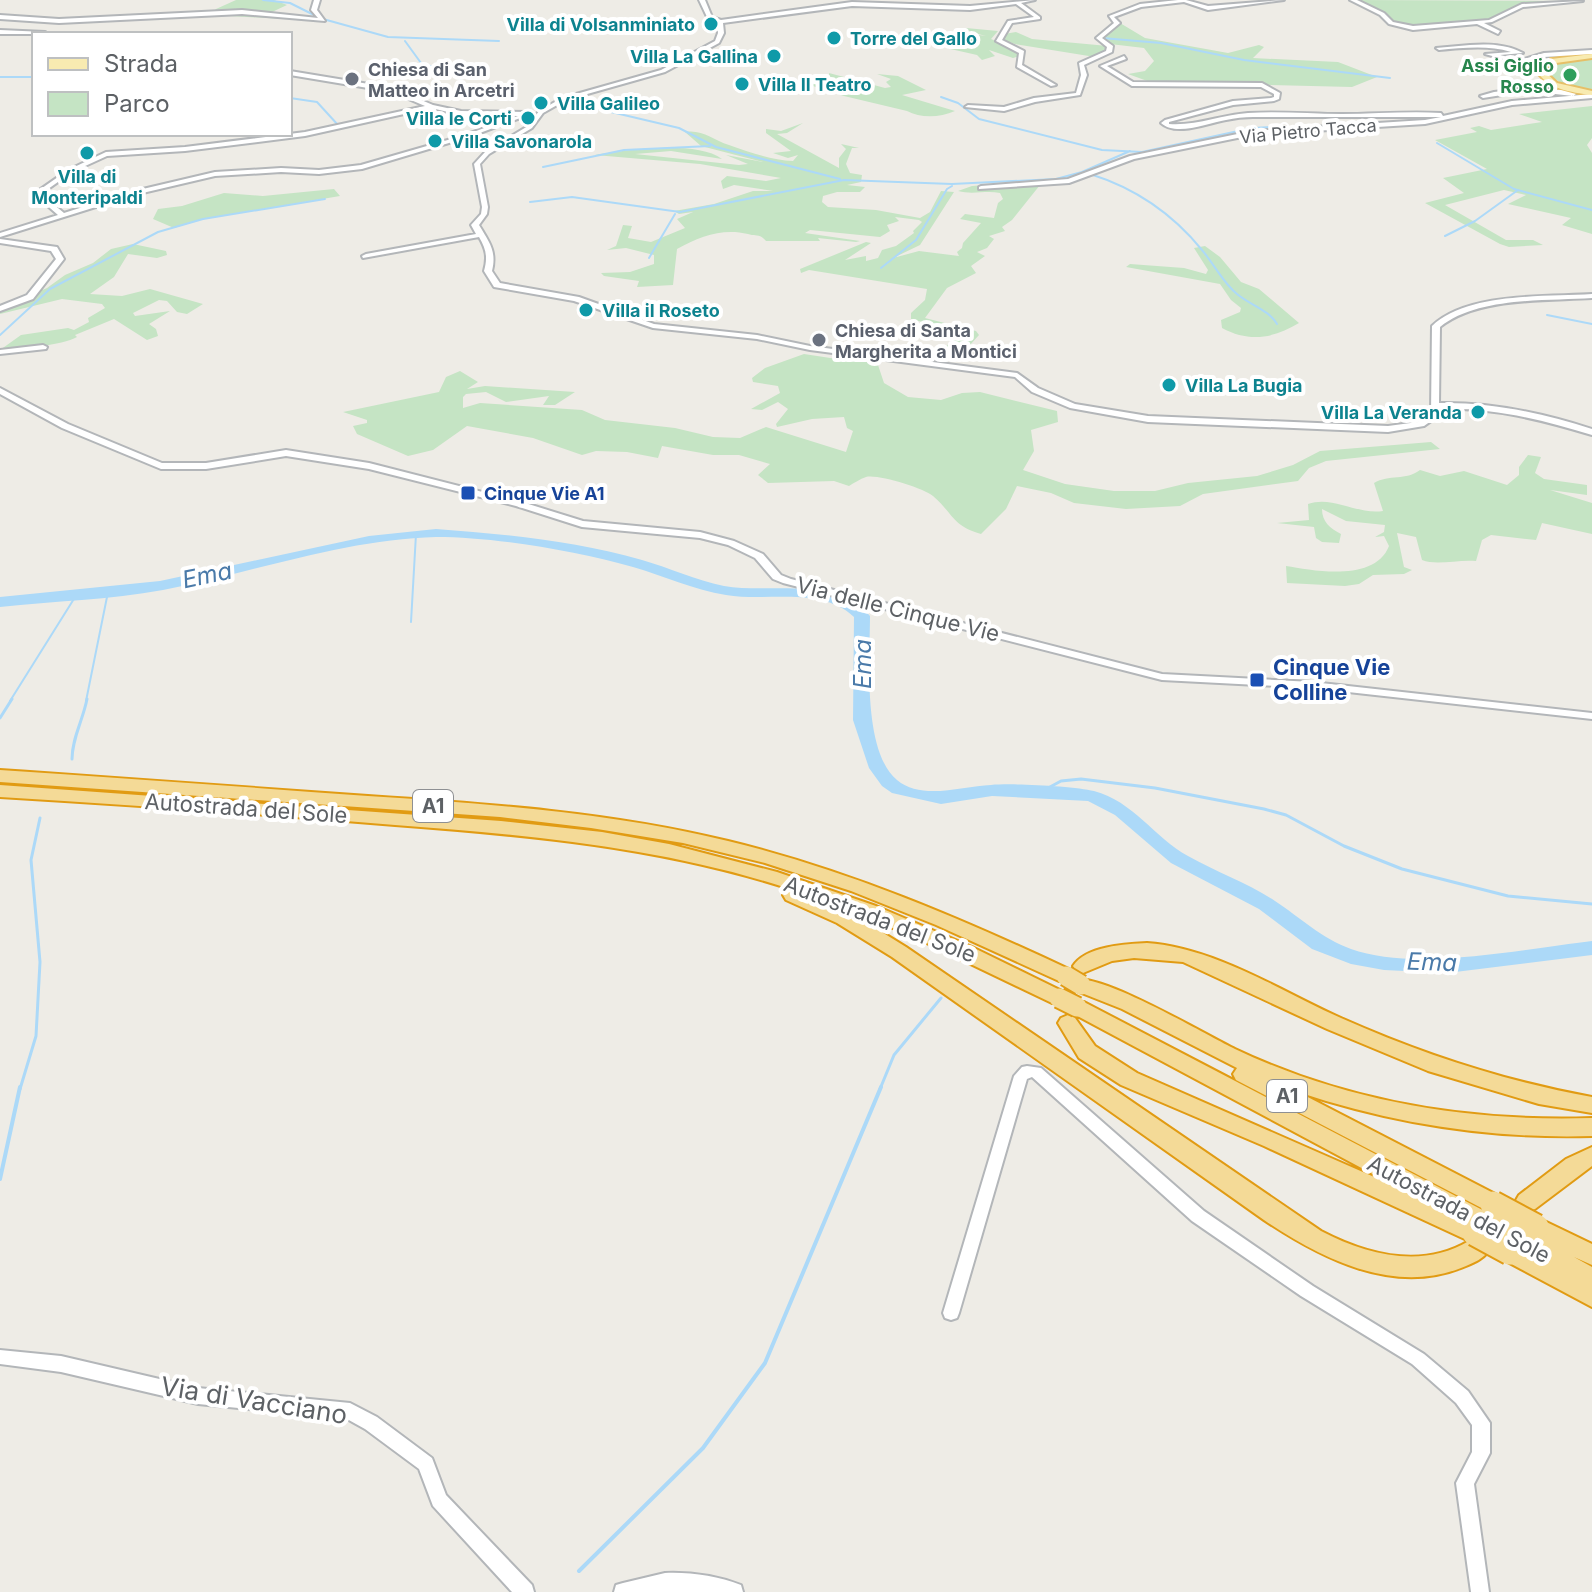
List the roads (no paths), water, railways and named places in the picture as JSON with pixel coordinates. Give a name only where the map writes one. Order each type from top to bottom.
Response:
[{"type":"highway","name":"Autostrada del Sole","points":[[0,776],[519,812],[662,832],[772,859],[858,887],[1004,946],[1072,992],[1483,1227],[1524,1241],[1592,1255]]},
{"type":"highway","name":"Autostrada del Sole","points":[[0,791],[514,828],[669,850],[834,897],[1072,992]]},
{"type":"highway","points":[[610,840],[752,881],[808,900],[844,918],[899,952],[1269,1208],[1337,1251],[1373,1263],[1413,1267],[1438,1265],[1483,1227]]},
{"type":"highway","points":[[1072,992],[1112,953],[1158,949],[1188,956],[1430,1063],[1502,1086],[1592,1105]]},
{"type":"highway","points":[[1072,992],[1110,994],[1269,1073],[1342,1097],[1471,1123],[1592,1127]]},
{"type":"highway","points":[[1072,992],[1087,1052],[1129,1079],[1483,1227],[1524,1241],[1592,1296]]},
{"type":"highway","points":[[1527,1202],[1574,1165],[1592,1156]]},
{"type":"highway","name":"Autostrada del Sole","points":[[1524,1241],[1592,1279]]},
{"type":"main road","points":[[1591,95],[1553,83],[1542,76],[1539,69],[1554,61],[1592,54]]},
{"type":"street","points":[[0,17],[59,21],[246,12],[323,20],[314,10],[317,0]]},
{"type":"street","points":[[292,73],[393,90],[431,106],[461,113],[540,113],[579,93],[663,71],[717,42],[721,33],[702,0]]},
{"type":"street","points":[[716,21],[852,4],[970,8],[1032,0]]},
{"type":"street","points":[[968,107],[1004,109],[1034,100],[1078,94],[1084,75],[1081,64],[1109,52],[1110,46],[1099,38],[1117,23],[1111,17],[1140,6],[1182,0],[1208,8],[1281,0]]},
{"type":"street","points":[[1353,0],[1382,14],[1391,23],[1405,27],[1493,21],[1522,6],[1578,0],[1592,5]]},
{"type":"street","points":[[1017,2],[1038,18],[1010,22],[998,39],[1022,52],[1019,66],[1053,85]]},
{"type":"street","points":[[1476,22],[1498,32]]},
{"type":"street","points":[[0,32],[32,33]]},
{"type":"street","points":[[1439,48],[1479,46],[1512,50],[1520,53],[1488,54],[1521,62],[1541,55],[1592,54]]},
{"type":"street","points":[[1124,58],[1103,66],[1130,84],[1262,85],[1277,93],[1278,97],[1272,100],[1233,103],[1164,123],[1171,127],[1202,126],[1230,117],[1254,115],[1356,116],[1406,111],[1452,117]]},
{"type":"street","points":[[1483,96],[1540,88],[1591,95]]},
{"type":"street","name":"Via Pietro Tacca","points":[[981,188],[1069,181],[1132,157],[1252,133],[1425,122],[1512,103],[1591,95]]},
{"type":"street","points":[[292,136],[431,106]]},
{"type":"street","points":[[540,113],[530,127],[487,153],[475,167],[485,207],[484,214],[475,225],[490,256],[490,279],[503,289],[576,299],[653,326],[1017,375],[1035,390],[1095,411],[1148,419],[1388,429],[1421,424],[1430,420],[1437,406],[1436,326],[1444,317],[1486,306],[1592,296]]},
{"type":"street","points":[[0,238],[132,193],[215,174],[281,170],[319,172],[362,167],[467,136],[528,114]]},
{"type":"street","points":[[61,216],[37,194],[70,171],[106,154],[185,149],[289,136]]},
{"type":"street","points":[[366,256],[480,235]]},
{"type":"street","points":[[0,238],[54,249],[60,259],[30,297],[0,309]]},
{"type":"street","points":[[0,352],[43,347]]},
{"type":"street","name":"Via delle Cinque Vie","points":[[0,391],[65,426],[161,466],[206,466],[286,453],[300,454],[392,472],[519,504],[582,524],[700,535],[748,550],[763,559],[780,579],[1162,677],[1312,685],[1592,716]]},
{"type":"street","points":[[1437,406],[1485,409],[1560,422],[1592,432]]},
{"type":"street","points":[[951,1313],[1021,1076],[1027,1071],[1036,1072],[1198,1216],[1307,1291],[1418,1359],[1462,1397],[1481,1423],[1481,1453],[1465,1483],[1480,1592]]},
{"type":"street","name":"Via di Vacciano","points":[[0,1357],[61,1364],[198,1396],[350,1411],[426,1464],[439,1500],[525,1592]]},
{"type":"street","points":[[623,1592],[656,1580],[707,1585],[734,1592]]},
{"type":"waterway","points":[[263,0],[290,3],[316,16]]},
{"type":"waterway","points":[[323,19],[388,37],[499,41]]},
{"type":"waterway","points":[[1102,38],[1161,43],[1244,60],[1390,78]]},
{"type":"waterway","points":[[405,41],[421,63],[456,75],[471,93]]},
{"type":"waterway","points":[[0,77],[32,77]]},
{"type":"waterway","points":[[941,97],[958,103],[979,119],[1102,150],[1129,151]]},
{"type":"waterway","points":[[292,98],[317,102],[338,125]]},
{"type":"waterway","points":[[573,103],[679,128],[716,147],[840,179]]},
{"type":"waterway","points":[[1129,151],[1142,152],[1252,128],[1273,127]]},
{"type":"waterway","points":[[1437,143],[1518,190]]},
{"type":"waterway","points":[[543,167],[624,150],[710,146]]},
{"type":"waterway","points":[[530,202],[572,197],[680,212],[844,180],[952,184],[1056,179],[1082,172],[1129,151]]},
{"type":"waterway","points":[[1090,174],[1137,194],[1165,213],[1206,255],[1232,290],[1277,324]]},
{"type":"waterway","points":[[881,268],[916,240],[947,189],[952,186]]},
{"type":"waterway","points":[[1445,236],[1475,221],[1518,190]]},
{"type":"waterway","points":[[1518,190],[1592,210]]},
{"type":"waterway","points":[[0,335],[50,289],[158,232],[203,219],[325,199]]},
{"type":"waterway","points":[[649,258],[675,214]]},
{"type":"waterway","points":[[1547,315],[1592,324]]},
{"type":"waterway","name":"Ema","points":[[0,602],[160,586],[369,540],[436,533],[514,539],[639,564],[671,577],[727,591],[801,593],[832,599],[849,604],[862,616],[862,720],[878,768],[888,782],[898,789],[941,798],[992,790],[1091,796],[1121,811],[1178,859],[1266,904],[1319,944],[1351,957],[1384,963],[1447,966],[1592,948]]},
{"type":"waterway","points":[[411,622],[416,534]]},
{"type":"waterway","points":[[86,701],[108,592]]},
{"type":"waterway","points":[[10,701],[77,594]]},
{"type":"waterway","points":[[0,718],[12,699]]},
{"type":"waterway","points":[[72,759],[87,699]]},
{"type":"waterway","points":[[1037,794],[1061,781],[1081,779],[1155,788],[1264,809],[1286,815],[1344,846],[1402,869],[1508,896],[1592,904]]},
{"type":"waterway","points":[[20,1089],[36,1036],[40,962],[31,860],[40,818]]},
{"type":"waterway","points":[[880,1089],[894,1055],[941,998]]},
{"type":"waterway","points":[[0,1179],[20,1087]]},
{"type":"waterway","points":[[579,1571],[703,1448],[765,1363],[881,1087]]},
{"type":"place","name":"Villa di Volsanminiato","points":[[711,24]]},
{"type":"place","name":"Torre del Gallo","points":[[834,38]]},
{"type":"place","name":"Villa La Gallina","points":[[774,56]]},
{"type":"place","name":"Assi Giglio Rosso","points":[[1570,75]]},
{"type":"place","name":"Chiesa di San Matteo in Arcetri","points":[[352,79]]},
{"type":"place","name":"Villa Il Teatro","points":[[742,84]]},
{"type":"place","name":"Villa Galileo","points":[[541,103]]},
{"type":"place","name":"Villa le Corti","points":[[528,118]]},
{"type":"place","name":"Villa Savonarola","points":[[435,141]]},
{"type":"place","name":"Villa di Monteripaldi","points":[[87,153]]},
{"type":"place","name":"Villa il Roseto","points":[[586,310]]},
{"type":"place","name":"Chiesa di Santa Margherita a Montici","points":[[819,340]]},
{"type":"place","name":"Villa La Bugia","points":[[1169,385]]},
{"type":"place","name":"Villa La Veranda","points":[[1478,412]]},
{"type":"place","name":"Cinque Vie A1","points":[[468,493]]},
{"type":"place","name":"Cinque Vie Colline","points":[[1257,680]]}]
